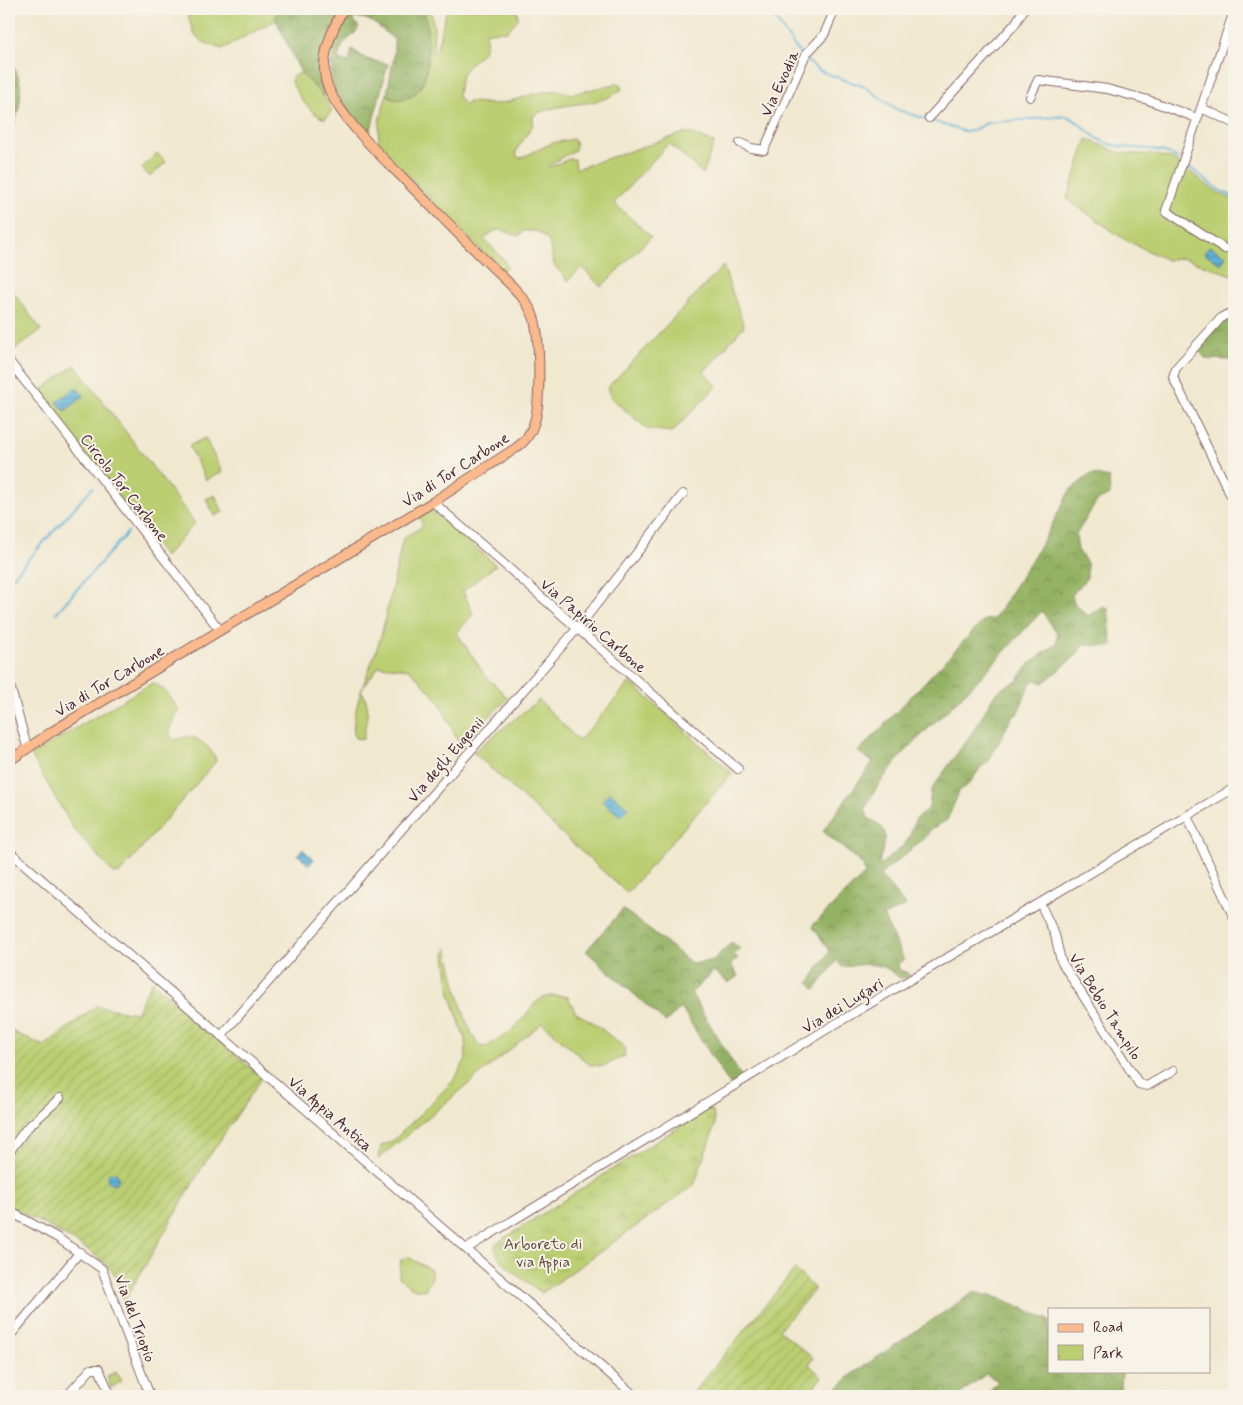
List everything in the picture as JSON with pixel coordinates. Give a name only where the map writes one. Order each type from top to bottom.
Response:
[{"type":"main road","name":"Via di Tor Carbone","points":[[9,761],[27,747],[433,502],[516,448],[530,433],[536,419],[537,402],[535,322],[524,299],[364,137],[332,93],[325,76],[326,54],[333,29],[343,9]]},
{"type":"street","name":"Via Evodia","points":[[740,143],[750,148],[764,150],[806,54],[824,35],[835,9]]},
{"type":"street","points":[[929,118],[1016,24],[1024,9]]},
{"type":"street","points":[[1225,248],[1166,211],[1234,11]]},
{"type":"street","points":[[1030,97],[1038,80],[1107,89],[1148,100],[1197,118]]},
{"type":"street","points":[[1201,108],[1234,123]]},
{"type":"street","points":[[1230,315],[1176,368],[1173,377],[1234,502]]},
{"type":"street","name":"Circolo Tor Carbone","points":[[9,361],[220,630]]},
{"type":"street","name":"Via degli Eugenii","points":[[221,1036],[577,629],[683,494]]},
{"type":"street","name":"Via Papirio Carbone","points":[[433,502],[738,768]]},
{"type":"street","points":[[9,682],[27,747]]},
{"type":"street","name":"Via dei Lugari","points":[[466,1249],[823,1031],[1234,788]]},
{"type":"street","points":[[1187,816],[1234,918]]},
{"type":"street","name":"Via Appia Antica","points":[[9,851],[636,1396]]},
{"type":"street","name":"Via Bebio Tampilo","points":[[1040,903],[1055,935],[1061,962],[1139,1084],[1146,1086],[1173,1071]]},
{"type":"street","points":[[9,1152],[26,1129],[60,1098]]},
{"type":"street","name":"Via del Triopio","points":[[9,1211],[80,1252],[102,1269],[150,1396]]},
{"type":"street","points":[[9,1337],[80,1252]]},
{"type":"street","points":[[67,1396],[91,1369],[96,1368],[99,1369],[111,1396]]},
{"type":"street","points":[[9,1393],[13,1396]]},
{"type":"green space","points":[[146,9],[281,9],[276,14],[276,20],[222,49],[198,38],[192,29],[187,13]]},
{"type":"green space","points":[[281,9],[341,9],[322,80],[324,97],[301,73],[276,20],[276,14]]},
{"type":"green space","points":[[351,9],[425,10],[428,45],[426,72],[417,93],[408,98],[401,99],[394,99],[387,94],[394,56],[394,39],[369,20],[363,18],[352,19],[359,27],[344,43],[338,60],[349,62],[352,49],[366,59],[388,64],[370,133],[365,131],[339,97],[331,75],[331,63],[336,40]]},
{"type":"green space","points":[[424,9],[431,11],[434,29],[433,50],[436,51],[446,12],[453,9],[517,9],[518,19],[507,31],[485,34],[486,46],[463,73],[458,96],[465,106],[468,102],[503,103],[548,91],[571,94],[619,83],[622,89],[603,99],[554,108],[533,116],[533,125],[516,151],[517,157],[521,158],[552,143],[573,139],[576,144],[575,150],[549,165],[549,167],[569,159],[575,159],[576,169],[687,132],[714,143],[703,174],[669,143],[614,203],[651,237],[601,287],[582,267],[568,281],[554,265],[549,241],[537,231],[524,231],[518,236],[497,230],[484,239],[504,260],[507,267],[502,272],[378,145],[380,116],[383,113],[387,94],[393,100],[427,31]]},
{"type":"green space","points":[[9,62],[19,79],[20,98],[19,109],[9,138]]},
{"type":"green space","points":[[301,73],[324,97],[332,111],[325,119],[309,108],[291,81],[293,76]]},
{"type":"green space","points":[[1087,139],[1120,153],[1157,155],[1173,159],[1218,193],[1234,200],[1234,276],[1184,258],[1167,260],[1124,239],[1067,199]]},
{"type":"green space","points":[[157,153],[166,162],[150,177],[142,168]]},
{"type":"green space","points":[[723,266],[744,326],[704,372],[717,386],[672,432],[647,429],[611,398],[607,388]]},
{"type":"green space","points":[[9,286],[41,330],[14,350],[9,345]]},
{"type":"green space","points":[[1226,315],[1234,320],[1234,360],[1206,359],[1196,347]]},
{"type":"green space","points":[[75,365],[195,523],[165,557],[38,393]]},
{"type":"green space","points":[[205,438],[222,472],[206,480],[189,446]]},
{"type":"green space","points":[[1091,474],[1109,478],[1110,495],[1097,501],[1076,535],[1078,550],[1087,563],[1087,578],[1072,595],[1074,602],[1088,616],[1103,606],[1108,608],[1112,646],[1082,645],[1078,654],[1043,683],[1036,680],[1031,682],[1017,714],[1012,717],[989,761],[981,767],[969,784],[960,790],[947,820],[930,830],[926,837],[880,875],[906,906],[883,916],[904,960],[898,963],[899,970],[908,973],[908,978],[899,978],[893,972],[879,966],[858,965],[842,967],[837,960],[815,990],[809,983],[830,951],[812,926],[865,874],[863,865],[823,831],[873,762],[858,752],[984,620],[994,619],[1045,538],[1070,490]],"holes":[[[1042,611],[1057,634],[1057,643],[1029,664],[1016,682],[1006,686],[994,695],[976,727],[931,790],[929,808],[915,820],[909,838],[903,846],[879,866],[885,833],[877,823],[868,818],[865,809],[873,793],[895,763],[971,687]]]},
{"type":"green space","points":[[215,495],[223,512],[215,516],[206,499]]},
{"type":"green space","points":[[431,510],[496,565],[463,591],[473,614],[457,633],[484,674],[508,698],[460,746],[439,701],[409,669],[379,666],[362,688],[381,636],[403,538],[423,526],[419,516]]},
{"type":"green space","points":[[630,682],[732,773],[627,893],[473,752],[539,700],[579,741]]},
{"type":"green space","points":[[152,683],[165,691],[179,711],[170,729],[171,737],[174,740],[189,737],[199,740],[210,750],[216,761],[120,873],[114,874],[73,828],[31,755]]},
{"type":"green space","points":[[361,691],[367,708],[363,739],[355,738],[354,728]]},
{"type":"green space","points":[[623,909],[693,964],[713,960],[732,942],[740,949],[734,954],[738,958],[731,964],[738,976],[728,983],[714,971],[691,993],[742,1078],[730,1085],[681,1008],[665,1022],[586,951]]},
{"type":"green space","points":[[447,948],[464,1013],[480,1046],[486,1047],[509,1033],[536,1002],[548,996],[557,996],[568,997],[576,1013],[594,1023],[624,1047],[625,1056],[603,1066],[590,1065],[542,1023],[378,1159],[381,1146],[394,1140],[454,1080],[466,1059],[465,1039],[450,994],[445,954]]},
{"type":"green space","points":[[152,981],[262,1078],[204,1164],[124,1302],[115,1276],[97,1256],[67,1237],[9,1206],[9,1030],[44,1046],[96,1006],[136,1013]]},
{"type":"green space","name":"Arboreto di via Appia","points":[[707,1109],[713,1111],[715,1125],[694,1185],[542,1293],[512,1271],[499,1257],[495,1244]]},
{"type":"green space","points":[[408,1257],[431,1270],[432,1278],[425,1290],[410,1286],[399,1277],[401,1260]]},
{"type":"green space","points":[[795,1269],[815,1289],[779,1330],[813,1358],[809,1364],[822,1377],[806,1396],[690,1396]]},
{"type":"green space","points":[[974,1292],[1003,1299],[1048,1320],[1048,1372],[1122,1372],[1121,1391],[1116,1396],[986,1396],[998,1381],[986,1374],[958,1396],[830,1396],[852,1374]]},
{"type":"green space","points":[[116,1372],[122,1381],[111,1388],[107,1376]]},
{"type":"water","points":[[1209,246],[1226,256],[1221,264],[1204,253]]},
{"type":"water","points":[[76,387],[84,396],[65,411],[57,402]]},
{"type":"water","points":[[610,792],[628,808],[620,816],[602,801]]},
{"type":"water","points":[[302,849],[314,859],[309,865],[298,855]]},
{"type":"water","points":[[111,1173],[115,1173],[118,1178],[117,1182],[111,1183],[108,1180],[108,1176]]},
{"type":"waterway","points":[[768,9],[803,58]]},
{"type":"waterway","points":[[807,61],[820,71],[865,87],[898,110],[963,131],[972,131],[987,123],[1067,116],[1102,141],[1111,145],[1162,152],[1180,160]]},
{"type":"waterway","points":[[1184,163],[1220,191],[1234,197]]},
{"type":"waterway","points":[[9,581],[93,487]]},
{"type":"waterway","points":[[56,613],[128,532]]}]
